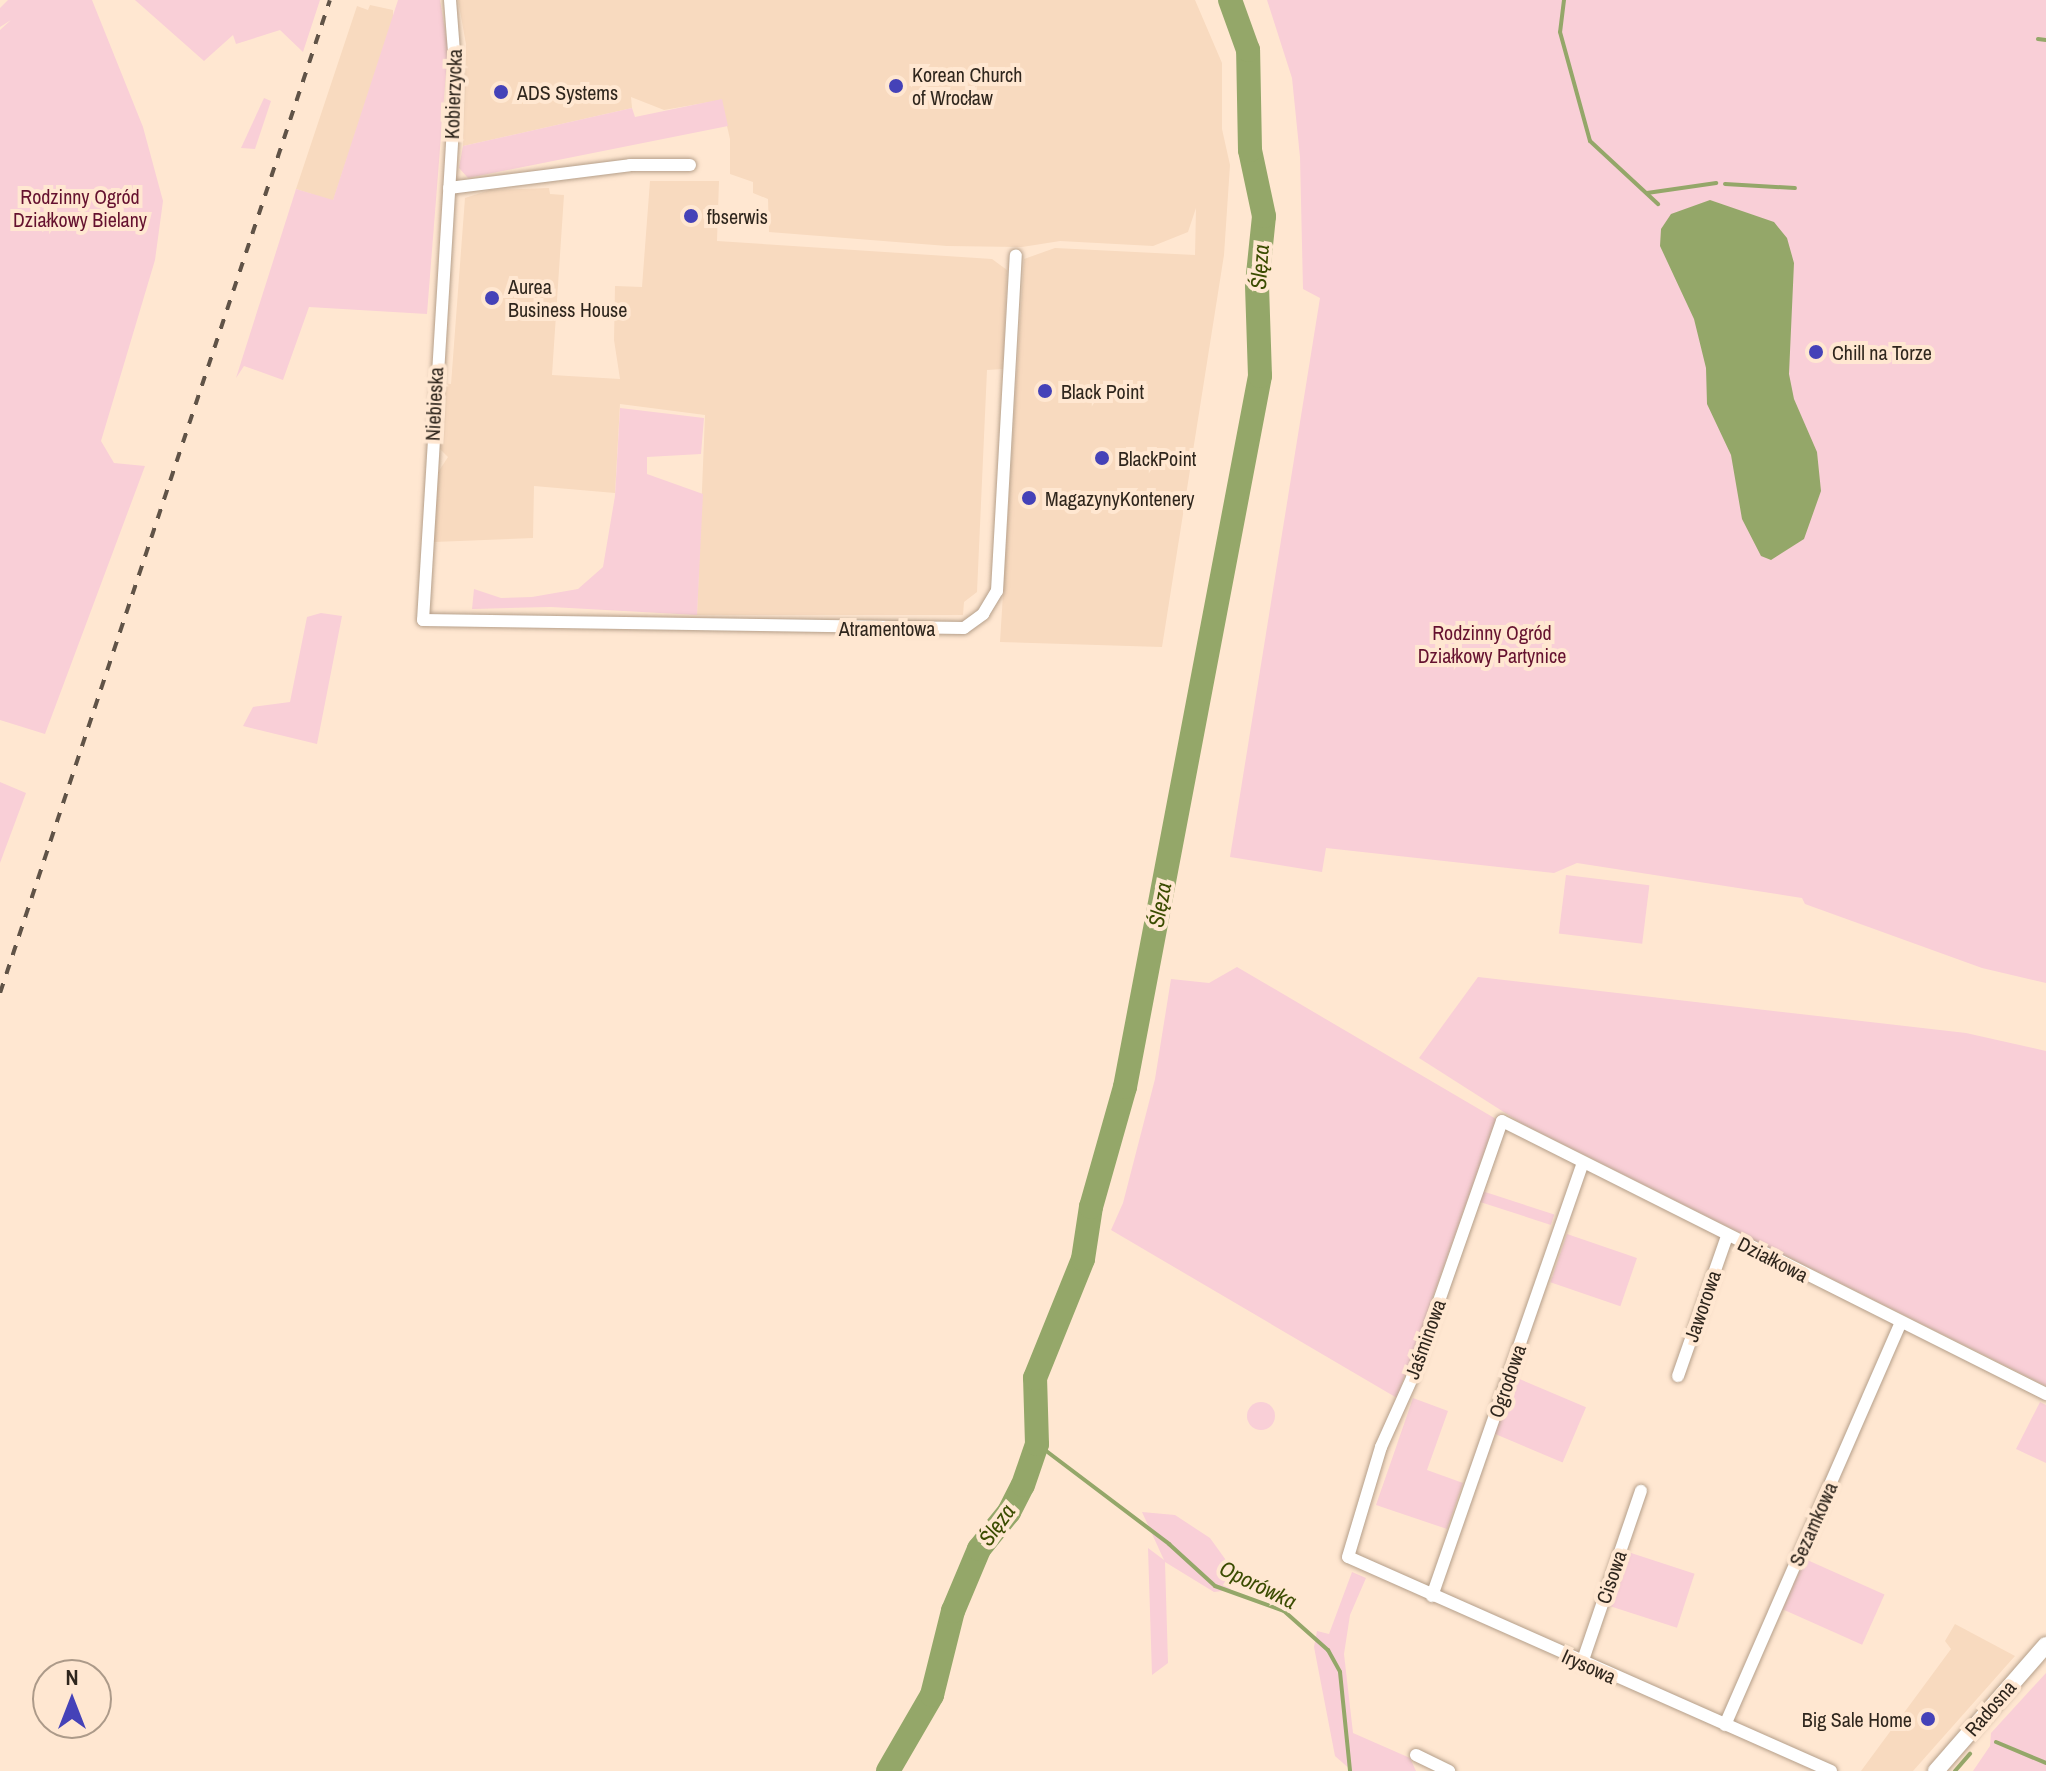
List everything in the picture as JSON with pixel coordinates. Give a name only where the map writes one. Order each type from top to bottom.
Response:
[{"type":"street","name":"Kobierzycka","points":[[449,188],[456,78],[450,0]]},
{"type":"street","points":[[449,188],[630,165],[690,165]]},
{"type":"street","name":"Niebieska","points":[[423,620],[449,188]]},
{"type":"street","name":"Atramentowa","points":[[423,620],[964,628],[983,614],[997,591],[1016,256]]},
{"type":"street","name":"Działkowa","points":[[1502,1121],[1582,1166],[2046,1394]]},
{"type":"street","name":"Jaśminowa","points":[[1348,1557],[1381,1447],[1412,1378],[1502,1121]]},
{"type":"street","name":"Ogrodowa","points":[[1432,1596],[1582,1166]]},
{"type":"street","name":"Jaworowa","points":[[1678,1376],[1727,1236]]},
{"type":"street","name":"Sezamkowa","points":[[1725,1725],[1901,1323]]},
{"type":"street","name":"Cisowa","points":[[1582,1663],[1641,1491]]},
{"type":"street","name":"Irysowa","points":[[1348,1557],[1831,1771]]},
{"type":"street","name":"Radosna","points":[[1936,1771],[2046,1645]]},
{"type":"street","points":[[1416,1755],[1449,1771]]},
{"type":"shaded area","points":[[458,0],[1195,0],[1222,63],[1222,129],[1230,165],[1224,255],[1162,647],[1000,642],[1024,259],[1055,248],[1195,255],[1196,208],[1188,232],[1153,246],[1060,241],[1022,247],[947,246],[769,232],[768,199],[753,193],[753,182],[730,174],[730,139],[721,100],[664,110],[631,97],[632,108],[463,146],[466,44]]},
{"type":"shaded area","points":[[370,5],[393,10],[393,18],[333,201],[296,189],[357,6],[368,10]]},
{"type":"shaded area","name":"fbserwis","points":[[650,181],[719,181],[717,241],[992,259],[1007,270],[1003,369],[987,370],[977,592],[964,602],[963,615],[697,615],[705,415],[620,404],[615,493],[534,486],[533,538],[434,542],[435,477],[448,457],[437,446],[441,383],[451,384],[465,198],[490,190],[549,188],[550,194],[564,195],[552,375],[620,379],[614,340],[615,286],[642,287]]},
{"type":"shaded area","points":[[1710,200],[1774,222],[1787,238],[1794,263],[1789,374],[1794,399],[1817,452],[1821,491],[1804,539],[1771,560],[1761,556],[1742,519],[1731,455],[1707,404],[1706,368],[1694,319],[1660,246],[1661,229],[1671,214]]},
{"type":"shaded area","name":"Big Sale Home","points":[[1955,1624],[2015,1656],[1913,1771],[1861,1771],[1951,1649],[1945,1641]]},
{"type":"green space","name":"Rodzinny Ogród Działkowy Bielany","points":[[8,0],[92,0],[143,127],[163,201],[155,260],[101,441],[114,463],[145,466],[45,734],[0,720],[0,30],[11,20],[0,27],[0,8]]},
{"type":"green space","points":[[135,0],[320,0],[303,52],[280,30],[236,44],[233,35],[204,61]]},
{"type":"green space","points":[[398,0],[440,0],[448,47],[427,314],[309,307],[283,380],[244,366],[236,378],[296,189],[333,200]]},
{"type":"green space","name":"Rodzinny Ogród Działkowy Partynice","points":[[1267,0],[2046,0],[2046,983],[1982,968],[1805,904],[1802,898],[1577,863],[1554,873],[1326,848],[1322,872],[1230,857],[1320,298],[1303,289],[1300,157],[1292,78]]},
{"type":"green space","points":[[264,98],[271,101],[255,149],[241,148]]},
{"type":"green space","points":[[722,99],[728,126],[468,178],[459,168],[463,146],[632,108],[635,117]]},
{"type":"green space","points":[[620,408],[704,418],[701,454],[647,457],[647,474],[703,494],[697,615],[551,607],[472,609],[474,589],[501,598],[532,597],[578,589],[603,567],[615,496]]},
{"type":"green space","points":[[321,613],[342,616],[317,744],[243,726],[253,707],[290,702],[307,617]]},
{"type":"green space","points":[[0,782],[26,793],[0,863]]},
{"type":"green space","points":[[1566,875],[1649,885],[1642,944],[1559,934]]},
{"type":"green space","points":[[1237,967],[1496,1119],[1397,1398],[1111,1230],[1123,1203],[1155,1079],[1171,979],[1209,983]]},
{"type":"green space","points":[[1478,977],[1966,1033],[2046,1051],[2046,1386],[1521,1123],[1419,1058]]},
{"type":"green space","points":[[1482,1191],[1554,1214],[1551,1225],[1479,1201]]},
{"type":"green space","points":[[1567,1234],[1637,1258],[1620,1306],[1550,1282]]},
{"type":"green space","points":[[1517,1378],[1586,1407],[1563,1463],[1494,1433]]},
{"type":"green space","points":[[1413,1398],[1448,1411],[1427,1470],[1463,1483],[1447,1529],[1376,1505]]},
{"type":"green space","points":[[1261,1402],[1271,1406],[1275,1416],[1271,1426],[1261,1430],[1251,1426],[1247,1416],[1251,1406]]},
{"type":"green space","points":[[2040,1402],[2046,1405],[2046,1463],[2016,1449]]},
{"type":"green space","points":[[1142,1512],[1175,1515],[1210,1538],[1228,1563],[1231,1590],[1214,1592],[1165,1562],[1168,1663],[1152,1675],[1148,1548],[1164,1560]]},
{"type":"green space","points":[[1628,1552],[1695,1574],[1677,1628],[1610,1606]]},
{"type":"green space","points":[[1805,1559],[1884,1594],[1862,1645],[1783,1609]]},
{"type":"green space","points":[[1352,1572],[1366,1578],[1350,1615],[1344,1654],[1353,1733],[1410,1758],[1416,1771],[1352,1771],[1335,1756],[1314,1647],[1317,1631],[1329,1634]]},
{"type":"green space","points":[[2046,1673],[2046,1771],[1973,1771],[1990,1746],[1991,1733]]},
{"type":"waterway","name":"Ślęza","points":[[888,1771],[932,1695],[953,1611],[979,1549],[1009,1512],[1023,1485],[1037,1444],[1035,1378],[1083,1259],[1091,1207],[1125,1087],[1260,376],[1257,284],[1264,216],[1250,150],[1248,50],[1230,0]]},
{"type":"waterway","points":[[1564,0],[1560,32],[1590,141],[1658,204]]},
{"type":"waterway","points":[[2038,39],[2046,40]]},
{"type":"waterway","points":[[1647,193],[1716,183]]},
{"type":"waterway","points":[[1725,184],[1795,188]]},
{"type":"waterway","name":"Oporówka","points":[[1037,1444],[1169,1544],[1215,1586],[1284,1611],[1328,1650],[1340,1672],[1350,1771]]},
{"type":"waterway","points":[[1996,1742],[2046,1763]]},
{"type":"waterway","points":[[1955,1771],[1970,1754]]},
{"type":"railway","points":[[0,993],[330,0]]},
{"type":"place","name":"Korean Church of Wrocław","points":[[896,86]]},
{"type":"place","name":"ADS Systems","points":[[501,92]]},
{"type":"place","name":"fbserwis","points":[[691,216]]},
{"type":"place","name":"Aurea Business House","points":[[492,298]]},
{"type":"place","name":"Chill na Torze","points":[[1816,352]]},
{"type":"place","name":"Black Point","points":[[1045,391]]},
{"type":"place","name":"BlackPoint","points":[[1102,458]]},
{"type":"place","name":"MagazynyKontenery","points":[[1029,498]]},
{"type":"place","name":"Big Sale Home","points":[[1928,1719]]}]
